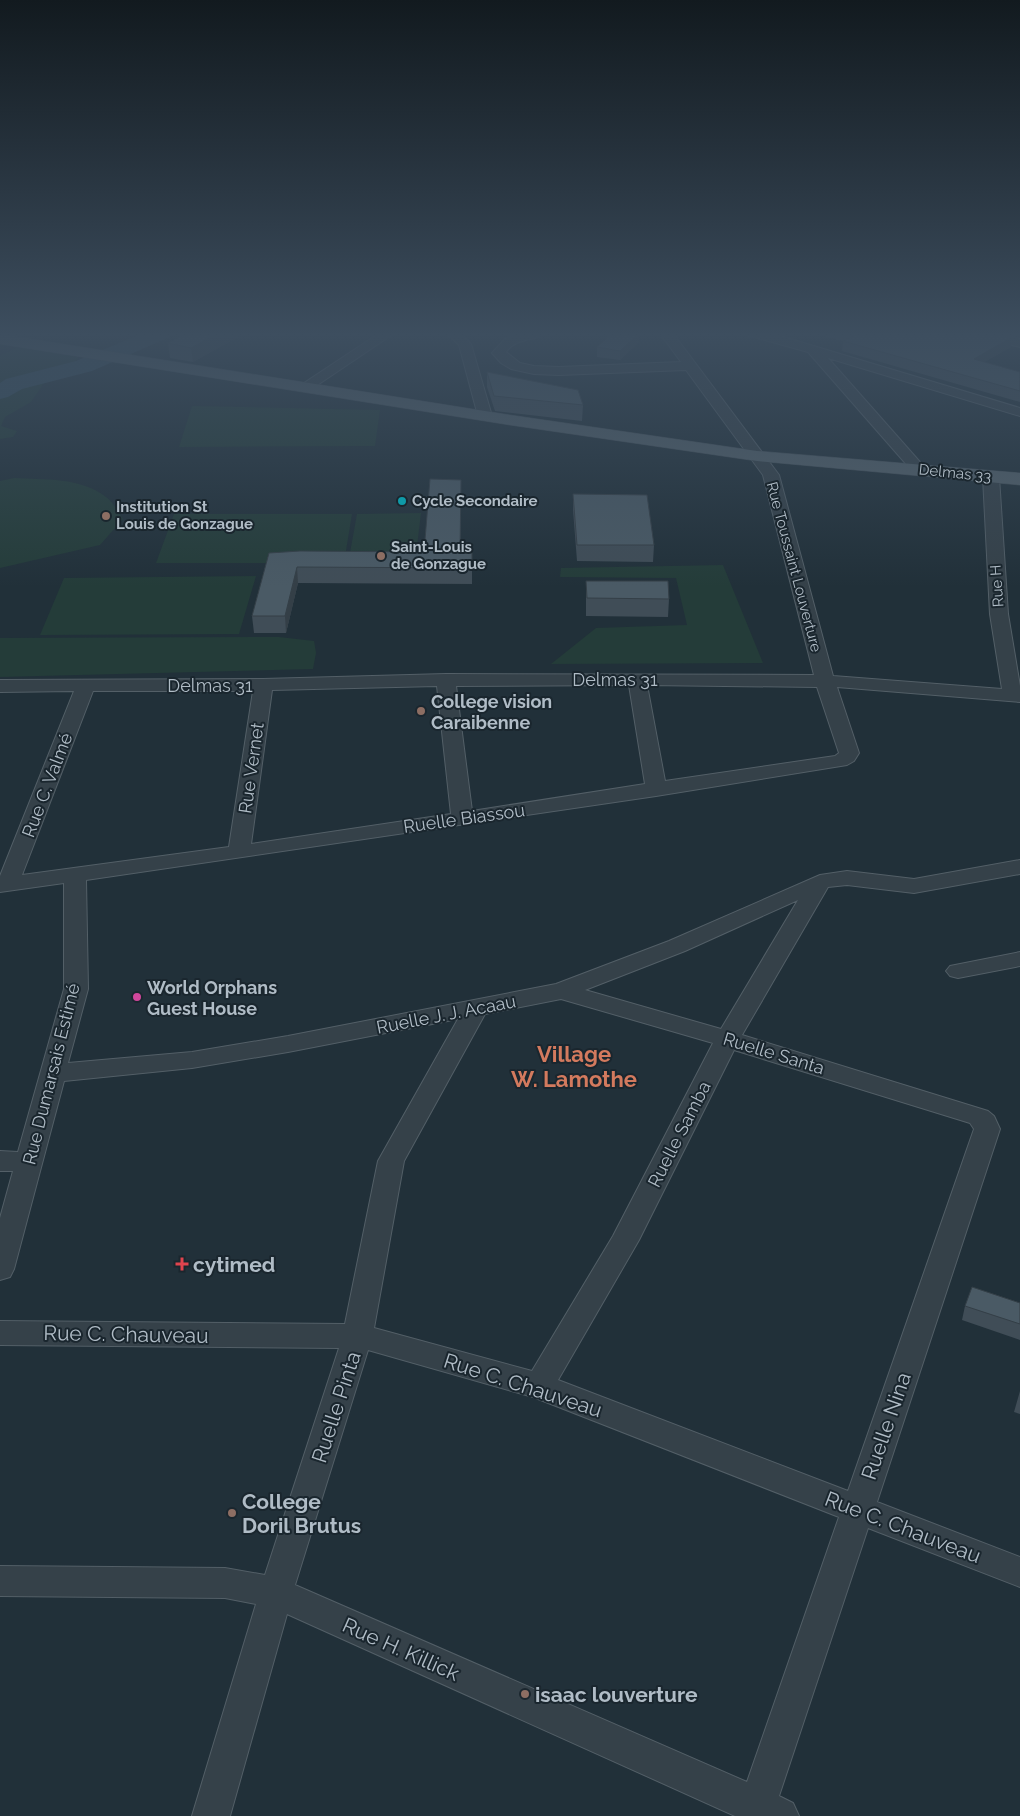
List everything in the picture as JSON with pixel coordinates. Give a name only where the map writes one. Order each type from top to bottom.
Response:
[{"type":"main road","name":"Delmas 33","points":[[490,417],[757,456],[1020,479]]},
{"type":"street","name":"Rue Toussaint Louverture","points":[[728,417],[771,475],[825,681]]},
{"type":"street","points":[[872,417],[919,470]]},
{"type":"street","name":"Rue H","points":[[991,477],[1016,695]]},
{"type":"street","name":"Delmas 31","points":[[0,686],[263,685],[446,680],[517,675],[637,679],[825,681],[1016,695]]},
{"type":"street","points":[[637,679],[656,790]]},
{"type":"street","points":[[446,680],[462,818]]},
{"type":"street","name":"Ruelle Biassou","points":[[4,884],[239,852],[840,761],[847,757],[849,753],[825,681]]},
{"type":"street","name":"Rue Vernet","points":[[239,852],[263,685]]},
{"type":"street","name":"Rue C. Valmé","points":[[4,884],[86,686]]},
{"type":"street","name":"Ruelle J. J. Acaau","points":[[53,1072],[192,1060],[288,1044],[561,991],[677,946],[820,882],[847,878],[914,886],[1020,867]]},
{"type":"street","name":"Rue Dumarsais Estimé","points":[[0,1269],[76,989],[75,875]]},
{"type":"street","name":"Ruelle Samba","points":[[539,1386],[625,1240],[727,1038],[820,882]]},
{"type":"street","points":[[958,971],[1020,959]]},
{"type":"street","name":"Ruelle Santa","points":[[561,991],[727,1038],[979,1116],[985,1122]]},
{"type":"street","name":"Ruelle Pinta","points":[[211,1816],[276,1593],[358,1336],[391,1161],[476,1008]]},
{"type":"street","name":"Ruelle Nina","points":[[764,1813],[858,1510],[987,1128],[985,1122]]},
{"type":"street","points":[[0,1161],[28,1162]]},
{"type":"street","name":"Rue C. Chauveau","points":[[0,1333],[358,1336],[391,1343],[539,1386],[1020,1572]]},
{"type":"street","name":"Rue H. Killick","points":[[0,1581],[225,1583],[276,1593],[764,1813]]},
{"type":"green space","points":[[0,417],[5,417],[1,426],[17,431],[13,437],[0,439]]},
{"type":"green space","points":[[189,417],[379,417],[375,446],[179,447]]},
{"type":"green space","points":[[14,478],[62,481],[85,486],[109,499],[123,519],[100,545],[0,568],[0,481]]},
{"type":"green space","points":[[421,513],[415,563],[348,564],[357,514]]},
{"type":"green space","points":[[174,514],[352,514],[344,563],[156,563]]},
{"type":"green space","points":[[723,565],[763,663],[551,664],[596,628],[687,625],[676,578],[560,577],[561,568]]},
{"type":"green space","points":[[256,576],[239,634],[40,635],[64,578]]},
{"type":"green space","points":[[279,637],[314,641],[316,653],[313,669],[0,677],[0,638]]},
{"type":"building","points":[[430,479],[461,480],[460,553],[472,553],[472,568],[297,567],[285,616],[252,616],[269,553],[300,551],[424,552]]},
{"type":"building","points":[[573,494],[647,495],[654,545],[577,545]]},
{"type":"building","points":[[586,581],[668,581],[669,599],[587,598]]},
{"type":"building","points":[[972,1287],[1020,1303],[1020,1324],[965,1306]]},
{"type":"place","name":"Cycle Secondaire","points":[[402,501]]},
{"type":"place","name":"Institution St Louis de Gonzague","points":[[106,516]]},
{"type":"place","name":"Saint-Louis de Gonzague","points":[[381,556]]},
{"type":"place","name":"College vision Caraibenne","points":[[421,711]]},
{"type":"place","name":"World Orphans Guest House","points":[[137,997]]},
{"type":"place","name":"cytimed","points":[[182,1264]]},
{"type":"place","name":"College Doril Brutus","points":[[232,1513]]},
{"type":"place","name":"isaac louverture","points":[[525,1694]]},
{"type":"district","name":"Village W. Lamothe","points":[[574,1066]]}]
